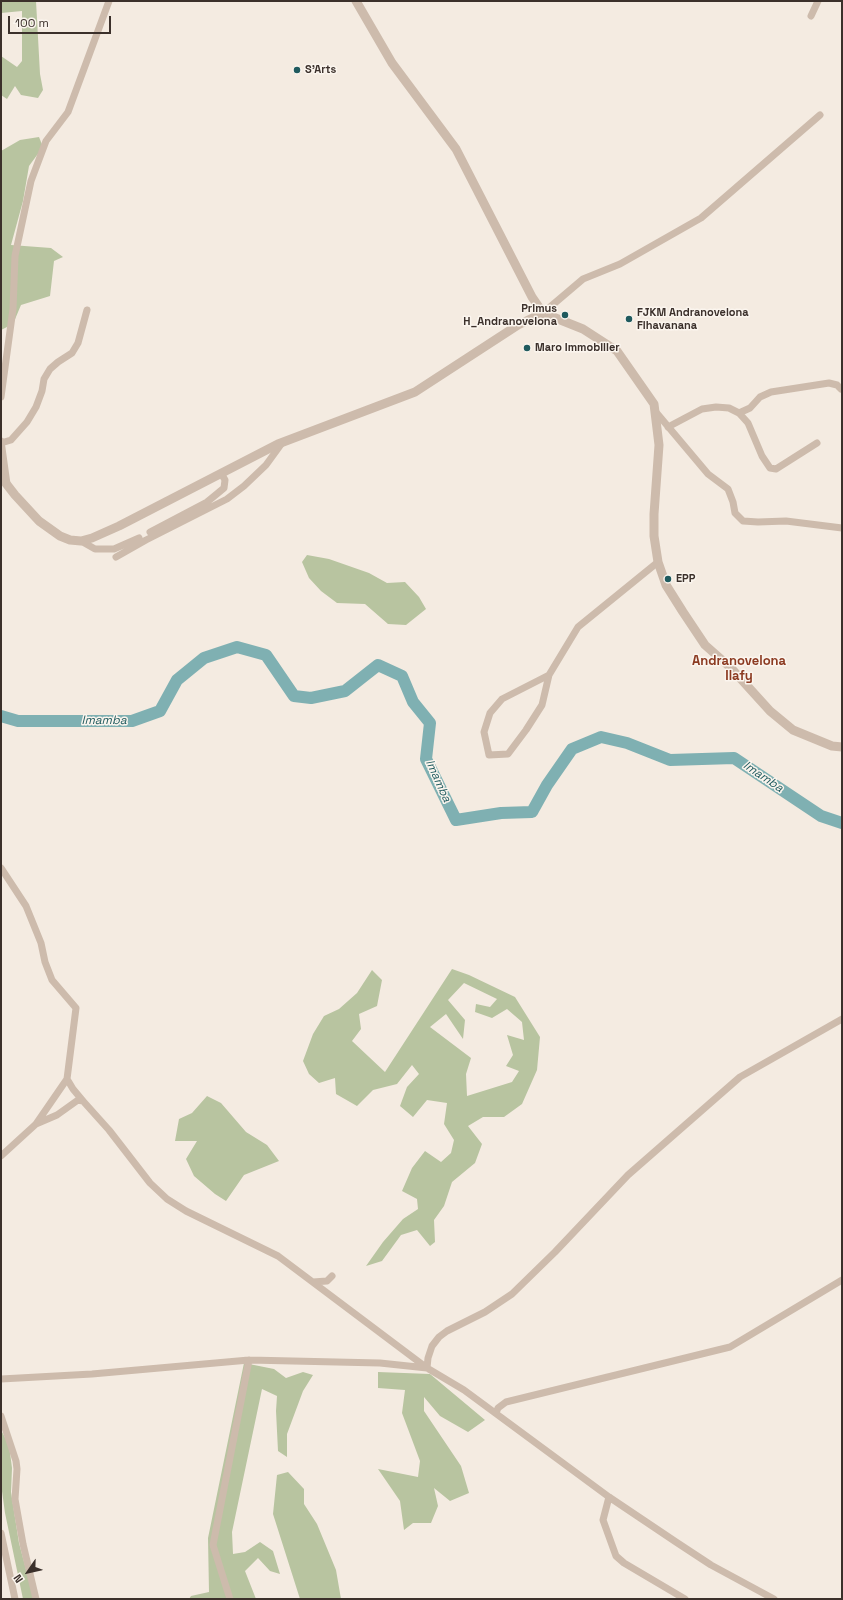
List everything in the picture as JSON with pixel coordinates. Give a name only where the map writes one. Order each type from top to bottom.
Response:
[{"type":"street","points":[[1,397],[13,309],[15,256],[31,181],[46,141],[68,112],[109,1]]},
{"type":"street","points":[[356,1],[392,63],[456,149],[532,297],[543,313],[583,329],[617,352],[654,404],[659,445],[654,536],[658,562],[666,585],[705,645],[731,668],[770,711],[793,730],[832,746],[842,748]]},
{"type":"street","points":[[811,16],[818,1]]},
{"type":"street","points":[[87,310],[78,343],[72,353],[50,369],[44,379],[42,391],[36,407],[27,422],[10,440],[1,442],[4,480],[15,495],[39,521],[60,536],[70,540],[81,541],[92,538],[119,526],[282,443],[415,392],[518,325],[543,313],[583,280],[620,264],[701,218],[820,115]]},
{"type":"street","points":[[739,413],[750,408],[760,397],[771,392],[829,383],[837,385],[841,389]]},
{"type":"street","points":[[668,427],[702,410],[716,407],[729,408],[739,413],[748,423],[762,456],[770,468],[776,469],[817,443]]},
{"type":"street","points":[[655,411],[708,474],[728,489],[735,513],[743,521],[786,521],[842,528]]},
{"type":"street","points":[[116,557],[227,498],[244,486],[266,464],[282,443]]},
{"type":"street","points":[[81,541],[95,549],[114,549],[132,542],[207,502],[224,488],[225,480],[221,473]]},
{"type":"street","points":[[549,675],[502,699],[490,713],[484,732],[489,755],[508,754],[526,730],[542,705],[549,675],[578,627],[658,562]]},
{"type":"street","points":[[1,868],[16,888],[26,906],[41,944],[45,962],[52,980],[76,1008],[67,1078],[36,1124],[1,1156]]},
{"type":"street","points":[[428,1368],[428,1358],[432,1346],[439,1337],[447,1331],[485,1312],[512,1294],[555,1252],[628,1175],[740,1077],[842,1019]]},
{"type":"street","points":[[67,1078],[73,1089],[109,1130],[150,1182],[167,1199],[186,1211],[278,1256],[428,1368],[464,1390],[609,1497],[711,1565],[774,1599]]},
{"type":"street","points":[[36,1124],[57,1116],[78,1100],[83,1101]]},
{"type":"street","points":[[313,1282],[327,1281],[332,1276]]},
{"type":"street","points":[[496,1413],[498,1408],[506,1402],[730,1347],[842,1280]]},
{"type":"street","points":[[1,1379],[92,1374],[249,1360],[380,1363],[428,1368]]},
{"type":"street","points":[[230,1599],[213,1545],[249,1360]]},
{"type":"street","points":[[1,1416],[16,1461],[17,1469],[15,1499],[23,1544],[36,1599]]},
{"type":"street","points":[[609,1497],[603,1520],[616,1556],[624,1563],[685,1599]]},
{"type":"street","points":[[1,1533],[15,1599]]},
{"type":"green space","points":[[1,1],[36,1],[40,74],[43,90],[38,98],[21,95],[15,86],[7,99],[1,95],[1,56],[17,67],[22,61],[22,11],[1,13]]},
{"type":"green space","points":[[39,137],[43,147],[29,166],[23,201],[11,245],[51,248],[63,257],[54,261],[50,296],[21,305],[13,324],[1,330],[1,151],[20,140]]},
{"type":"green space","points":[[307,555],[329,559],[369,573],[387,583],[405,582],[419,597],[426,609],[406,625],[388,624],[365,604],[337,603],[321,591],[309,578],[302,562]]},
{"type":"green space","points":[[452,969],[469,975],[515,997],[540,1037],[537,1070],[522,1104],[504,1117],[483,1117],[468,1126],[482,1144],[475,1163],[452,1182],[444,1206],[434,1220],[435,1242],[430,1246],[417,1230],[401,1235],[382,1261],[366,1266],[383,1242],[403,1219],[418,1209],[417,1199],[402,1191],[412,1168],[425,1151],[441,1162],[451,1153],[454,1140],[444,1124],[447,1103],[427,1100],[413,1117],[400,1106],[407,1087],[419,1074],[412,1065],[397,1084],[373,1090],[357,1106],[336,1094],[335,1078],[319,1083],[309,1074],[303,1061],[313,1034],[324,1016],[339,1009],[357,993],[372,970],[382,980],[377,1006],[359,1014],[361,1029],[352,1041],[385,1072]],"holes":[[[464,983],[497,999],[490,1007],[476,1004],[475,1012],[492,1018],[507,1009],[522,1022],[524,1040],[507,1035],[513,1055],[506,1066],[519,1071],[512,1082],[467,1096],[466,1074],[471,1058],[430,1027],[446,1014],[463,1039],[465,1020],[448,1000]]]},
{"type":"green space","points":[[207,1096],[221,1103],[246,1132],[267,1145],[279,1161],[244,1175],[226,1201],[215,1194],[194,1176],[186,1159],[197,1141],[175,1141],[179,1119],[192,1113]]},
{"type":"green space","points":[[244,1363],[274,1369],[286,1378],[303,1372],[313,1375],[303,1391],[287,1434],[287,1457],[278,1451],[276,1411],[277,1396],[262,1389],[232,1532],[233,1554],[245,1552],[260,1542],[273,1551],[280,1574],[270,1571],[258,1558],[245,1571],[256,1599],[189,1599],[191,1596],[209,1592],[208,1538]]},
{"type":"green space","points":[[378,1372],[430,1374],[485,1420],[468,1432],[440,1416],[424,1397],[424,1411],[461,1466],[469,1493],[450,1501],[434,1488],[438,1506],[431,1523],[413,1523],[404,1530],[400,1501],[378,1469],[418,1477],[420,1461],[402,1413],[405,1390],[378,1388]]},
{"type":"green space","points":[[1,1430],[9,1445],[12,1468],[11,1492],[19,1543],[34,1599],[23,1599],[5,1513],[1,1484]]},
{"type":"green space","points":[[288,1472],[304,1489],[304,1504],[317,1524],[336,1570],[341,1599],[300,1599],[273,1514],[277,1475]]},
{"type":"waterway","name":"Imamba","points":[[1,716],[18,721],[132,721],[160,711],[177,680],[204,658],[237,647],[266,655],[294,696],[311,698],[345,691],[378,665],[402,676],[413,702],[430,723],[426,759],[456,820],[501,813],[532,812],[547,785],[572,749],[601,737],[627,743],[670,760],[734,758],[821,816],[842,823]]},
{"type":"place","name":"S'Arts","points":[[297,70]]},
{"type":"place","name":"Primus H_Andranovelona","points":[[565,315]]},
{"type":"place","name":"FJKM Andranovelona Fihavanana","points":[[629,319]]},
{"type":"place","name":"Maro Immobilier","points":[[527,348]]},
{"type":"place","name":"EPP","points":[[668,579]]},
{"type":"district","name":"Andranovelona Ilafy","points":[[739,668]]}]
